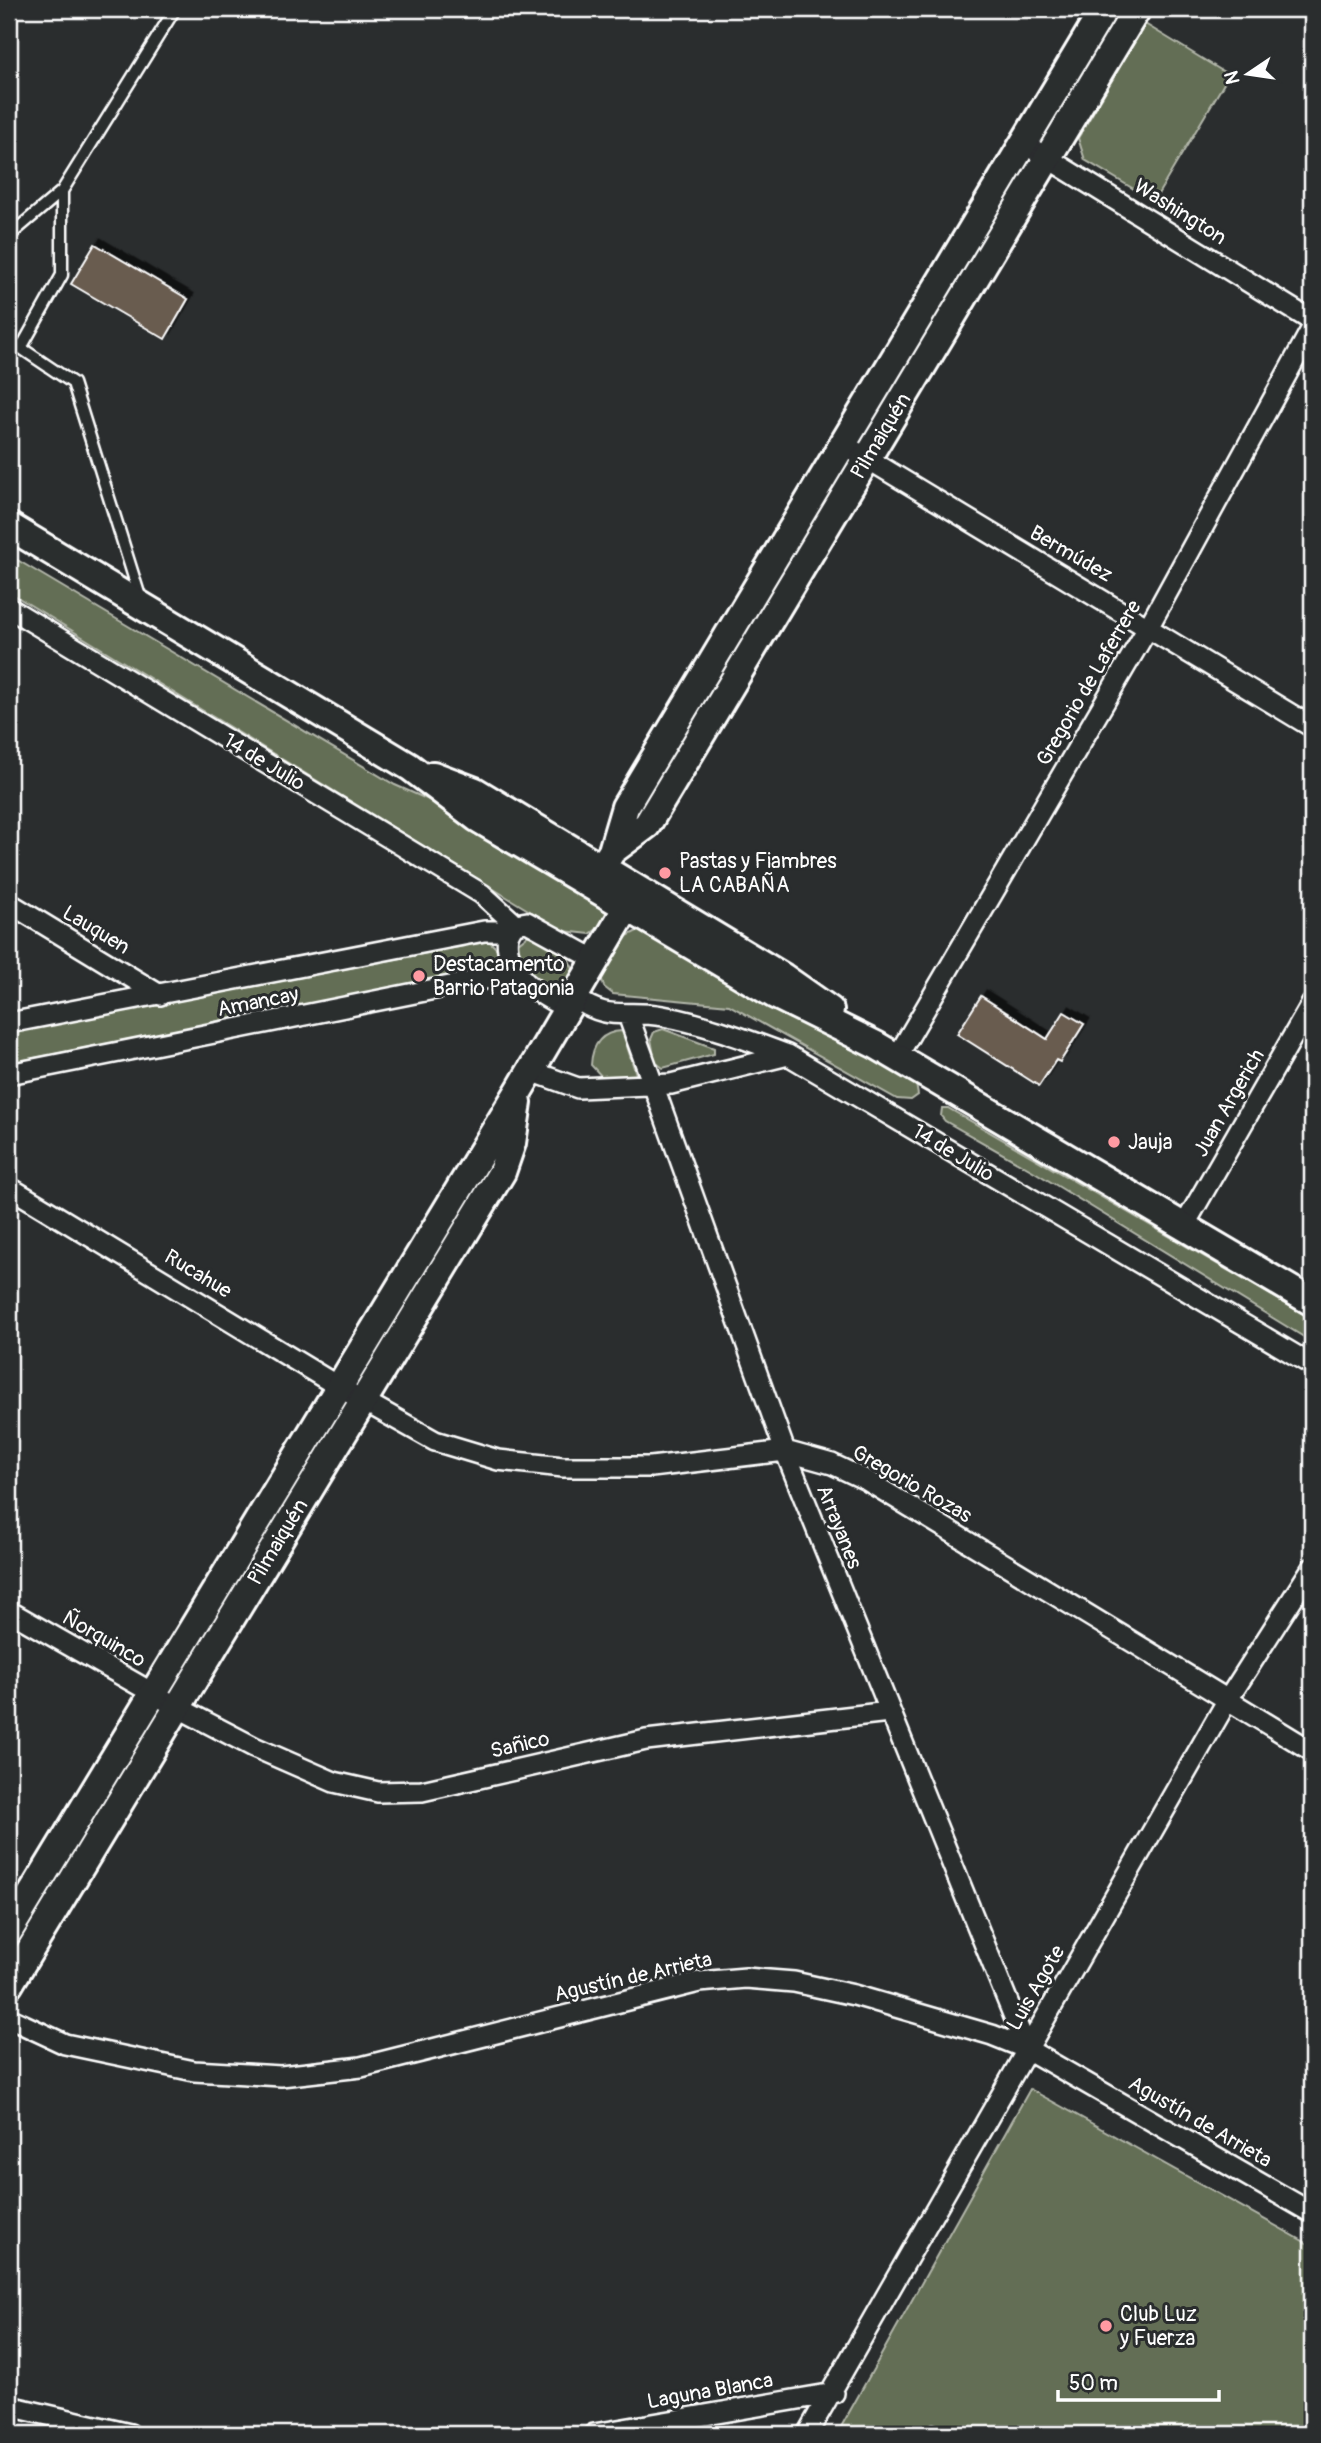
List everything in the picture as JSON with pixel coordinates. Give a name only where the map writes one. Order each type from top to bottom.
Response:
[{"type":"main road","name":"Pilmaiquén","points":[[601,868],[625,807],[1104,9]]},
{"type":"main road","name":"Pilmaiquén","points":[[601,868],[647,825],[1137,9]]},
{"type":"main road","points":[[9,526],[410,767],[475,791],[601,868],[632,898],[799,987],[887,1051],[1312,1302]]},
{"type":"main road","name":"Pilmaiquén","points":[[9,1931],[525,1080],[632,898]]},
{"type":"main road","name":"Pilmaiquén","points":[[9,1985],[502,1172],[512,1143],[525,1080]]},
{"type":"street","name":"Washington","points":[[1023,143],[1312,321]]},
{"type":"street","name":"Gregorio de Laferrere","points":[[887,1051],[1149,626],[1312,328]]},
{"type":"street","name":"Bermúdez","points":[[843,444],[1149,626],[1312,727]]},
{"type":"street","name":"14 de Julio","points":[[9,608],[482,894],[512,928]]},
{"type":"street","name":"Lauquen","points":[[9,903],[160,995]]},
{"type":"street","points":[[515,973],[507,944],[512,928],[527,922],[596,960]]},
{"type":"street","name":"Amancay","points":[[9,1023],[484,931],[512,928]]},
{"type":"street","name":"14 de Julio","points":[[515,973],[525,984],[591,1010],[628,1015],[660,1015],[722,1030],[788,1055],[1312,1365]]},
{"type":"street","name":"Amancay","points":[[9,1074],[515,973]]},
{"type":"street","name":"Juan Argerich","points":[[1184,1226],[1312,1003]]},
{"type":"street","name":"Arrayanes","points":[[628,1015],[785,1451],[1027,2049]]},
{"type":"street","points":[[525,1080],[578,1088],[671,1084],[788,1055]]},
{"type":"street","name":"Rucahue","points":[[9,1187],[363,1401]]},
{"type":"street","name":"Gregorio Rozas","points":[[363,1401],[435,1441],[511,1462],[563,1467],[651,1467],[785,1451],[832,1464],[866,1480],[1312,1751]]},
{"type":"street","name":"Luis Agote","points":[[807,2434],[834,2393],[1227,1701],[1312,1568]]},
{"type":"street","name":"Ñorquinco","points":[[9,1611],[177,1707]]},
{"type":"street","name":"Sañico","points":[[177,1707],[334,1782],[378,1792],[422,1791],[646,1740],[889,1712]]},
{"type":"street","name":"Agustín de Arrieta","points":[[9,2018],[65,2044],[194,2071],[281,2076],[361,2067],[699,1982],[747,1978],[794,1982],[854,1995],[992,2035],[1027,2049],[1312,2213]]},
{"type":"street","name":"Laguna Blanca","points":[[594,2434],[834,2393]]},
{"type":"street","points":[[9,2406],[131,2434]]},
{"type":"lane","points":[[9,236],[62,191],[175,9]]},
{"type":"lane","points":[[21,348],[62,275],[62,191]]},
{"type":"lane","points":[[9,340],[73,383],[143,607]]},
{"type":"green space","points":[[1113,9],[1124,9],[1058,119],[1053,120]]},
{"type":"green space","points":[[1145,24],[1229,75],[1154,201],[1085,160],[1078,138]]},
{"type":"green space","points":[[1014,180],[1018,188],[875,422],[872,415]]},
{"type":"green space","points":[[830,485],[837,485],[636,824],[629,825]]},
{"type":"green space","points":[[9,555],[395,785],[470,818],[609,910],[604,924],[590,934],[563,931],[9,592]]},
{"type":"green space","points":[[645,927],[916,1084],[918,1095],[911,1100],[897,1099],[729,1005],[613,994],[604,987],[601,976],[627,936]]},
{"type":"green space","points":[[527,936],[534,936],[568,958],[574,971],[566,987],[552,989],[521,968],[517,944]]},
{"type":"green space","points":[[490,942],[499,951],[498,965],[492,968],[9,1063],[9,1033]]},
{"type":"green space","points":[[663,1029],[714,1048],[714,1054],[663,1068],[655,1062],[651,1039],[654,1032]]},
{"type":"green space","points":[[622,1031],[636,1074],[631,1081],[604,1079],[591,1065],[593,1051],[603,1037]]},
{"type":"green space","points":[[942,1108],[948,1108],[1312,1319],[1312,1342],[1033,1171],[945,1121],[941,1116]]},
{"type":"green space","points":[[332,1424],[332,1432],[186,1674],[177,1676]]},
{"type":"green space","points":[[143,1733],[145,1742],[9,1965],[9,1944],[138,1735]]},
{"type":"green space","name":"Club Luz y Fuerza","points":[[1030,2089],[1312,2246],[1312,2434],[837,2434]]},
{"type":"building","points":[[95,244],[188,299],[165,339],[71,284]]},
{"type":"building","points":[[981,996],[1047,1039],[1064,1012],[1084,1024],[1060,1062],[1056,1060],[1039,1086],[957,1034]]},
{"type":"place","name":"Pastas y Fiambres LA CABAÑA","points":[[665,873]]},
{"type":"place","name":"Destacamento Barrio Patagonia","points":[[419,976]]},
{"type":"place","name":"Jauja","points":[[1114,1142]]},
{"type":"place","name":"Club Luz y Fuerza","points":[[1106,2326]]}]
